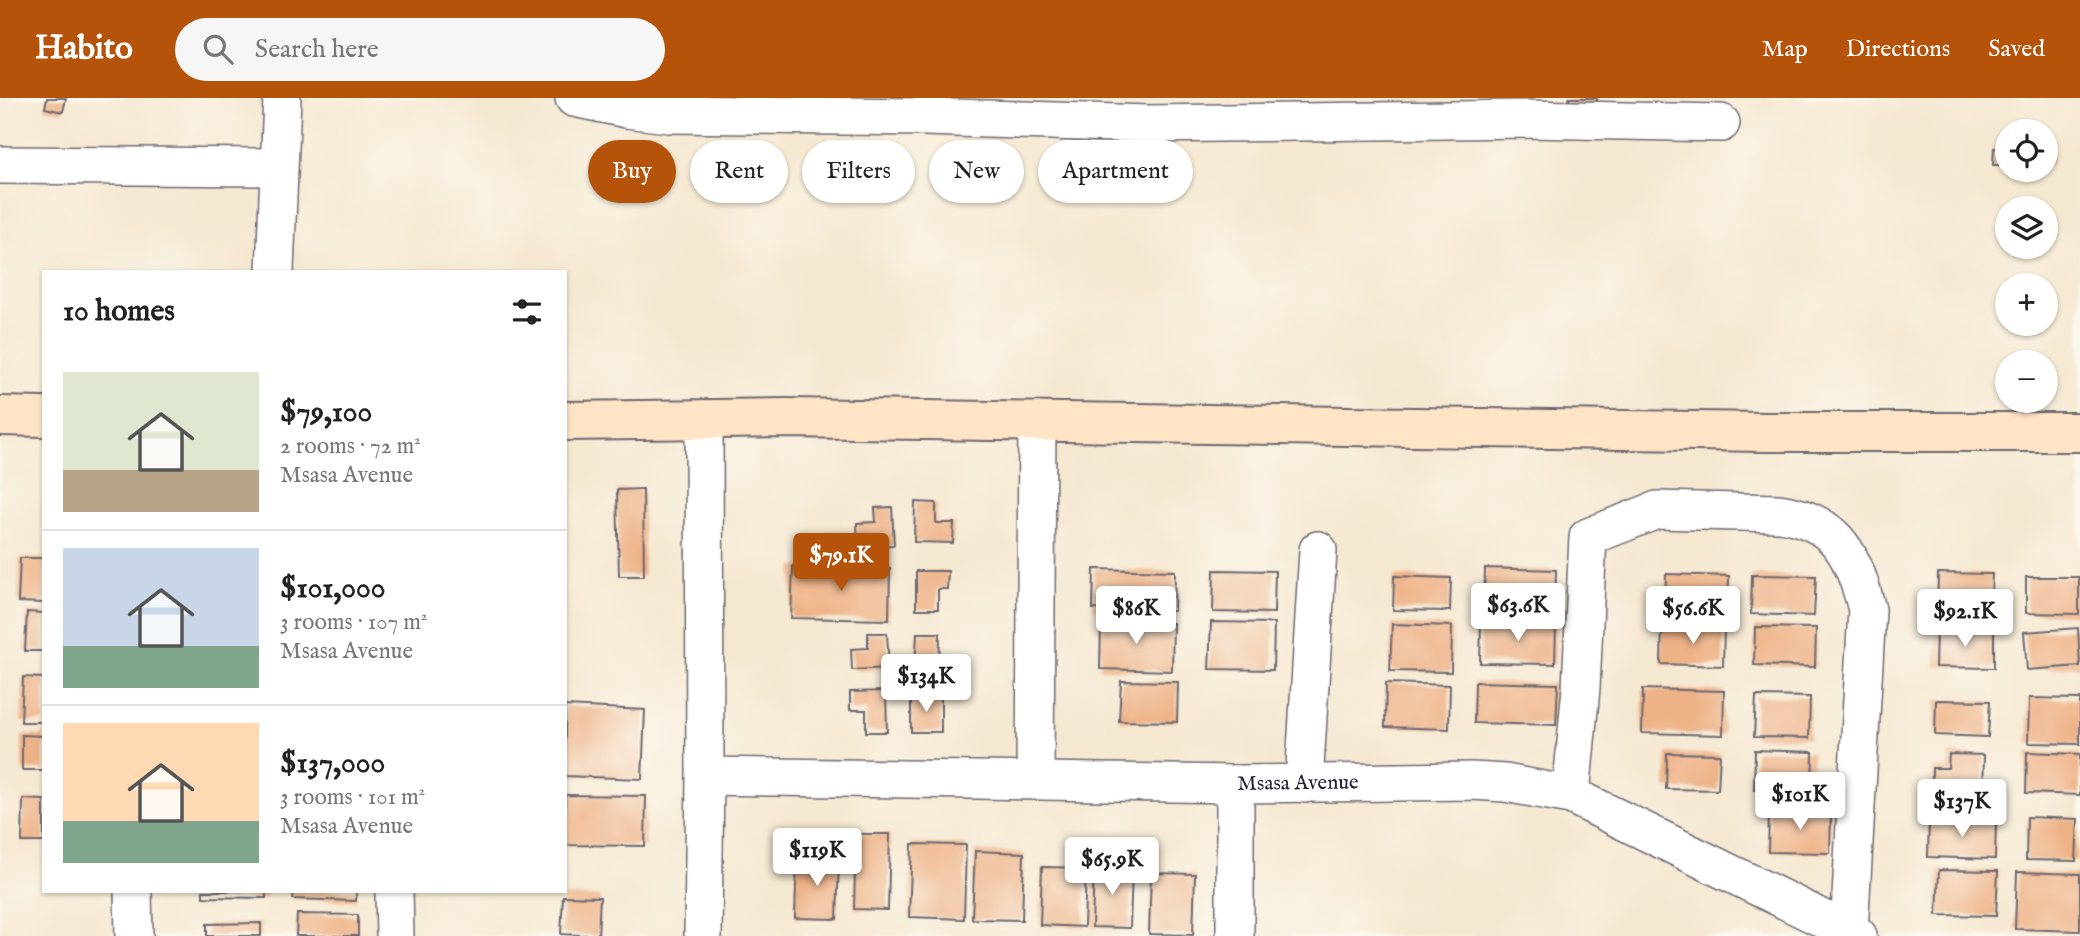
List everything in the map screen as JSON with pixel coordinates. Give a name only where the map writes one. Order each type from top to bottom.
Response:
[{"type":"street","points":[[275,270],[282,98]]},
{"type":"street","points":[[574,98],[626,109],[669,114],[924,107],[1148,124],[1229,111],[1526,108],[1721,123]]},
{"type":"street","points":[[0,165],[278,167]]},
{"type":"street","points":[[0,416],[42,417]]},
{"type":"street","points":[[703,936],[704,419]]},
{"type":"street","points":[[567,421],[1037,421],[1766,432],[2080,432]]},
{"type":"street","points":[[1035,781],[1037,421]]},
{"type":"street","points":[[1571,795],[1581,688],[1588,537],[1657,510],[1779,513],[1816,523],[1840,541],[1859,575],[1867,610],[1854,934]]},
{"type":"street","points":[[1304,784],[1318,550]]},
{"type":"street","name":"Msasa Avenue","points":[[705,776],[1236,784],[1472,781],[1505,783],[1571,795],[1854,934]]},
{"type":"street","points":[[1235,936],[1236,784]]},
{"type":"street","points":[[133,893],[134,936]]},
{"type":"street","points":[[394,893],[395,936]]},
{"type":"building","points":[[47,98],[66,98],[63,112],[45,108]]},
{"type":"building","points":[[1569,98],[1597,98],[1597,108],[1569,107]]},
{"type":"building","points":[[643,489],[644,576],[619,576],[617,490]]},
{"type":"building","points":[[915,502],[936,503],[936,523],[954,523],[953,543],[914,542]]},
{"type":"building","points":[[892,507],[894,545],[858,547],[857,523],[876,522],[875,508]]},
{"type":"building","points":[[20,558],[42,558],[42,603],[18,602]]},
{"type":"building","points":[[793,566],[890,568],[889,620],[791,618]]},
{"type":"building","points":[[1485,568],[1556,570],[1555,608],[1484,606]]},
{"type":"building","points":[[1094,569],[1175,571],[1174,611],[1093,609]]},
{"type":"building","points":[[1214,570],[1275,571],[1274,613],[1213,612]]},
{"type":"building","points":[[916,571],[948,571],[947,589],[938,589],[938,609],[916,609]]},
{"type":"building","points":[[1938,573],[1992,574],[1990,615],[1937,614]]},
{"type":"building","points":[[1666,574],[1729,576],[1728,613],[1665,612]]},
{"type":"building","points":[[1752,575],[1816,576],[1814,616],[1751,614]]},
{"type":"building","points":[[1394,576],[1451,578],[1450,611],[1393,610]]},
{"type":"building","points":[[2026,577],[2079,577],[2079,614],[2026,613]]},
{"type":"building","points":[[27,612],[42,613],[42,651],[25,651]]},
{"type":"building","points":[[1101,621],[1173,623],[1172,671],[1100,669]]},
{"type":"building","points":[[1481,621],[1556,623],[1555,664],[1480,663]]},
{"type":"building","points":[[1211,622],[1274,623],[1273,670],[1209,669]]},
{"type":"building","points":[[1392,624],[1452,626],[1451,672],[1390,671]]},
{"type":"building","points":[[1662,625],[1724,627],[1723,666],[1661,664]]},
{"type":"building","points":[[1755,627],[1816,628],[1815,667],[1754,665]]},
{"type":"building","points":[[2078,628],[2080,666],[2027,670],[2024,632]]},
{"type":"building","points":[[1936,629],[1994,630],[1994,668],[1935,667]]},
{"type":"building","points":[[868,633],[887,633],[889,668],[852,670],[851,649],[868,648]]},
{"type":"building","points":[[917,633],[940,633],[939,670],[915,669]]},
{"type":"building","points":[[23,677],[42,678],[42,722],[21,722]]},
{"type":"building","points":[[1121,681],[1178,682],[1177,722],[1119,721]]},
{"type":"building","points":[[1475,682],[1558,684],[1556,725],[1474,723]]},
{"type":"building","points":[[1386,683],[1450,685],[1449,729],[1385,727]]},
{"type":"building","points":[[1643,689],[1724,691],[1723,735],[1642,733]]},
{"type":"building","points":[[886,691],[887,732],[866,732],[866,710],[850,710],[850,692]]},
{"type":"building","points":[[911,696],[941,696],[941,732],[911,732]]},
{"type":"building","points":[[1756,696],[1810,697],[1809,738],[1754,737]]},
{"type":"building","points":[[2029,698],[2080,699],[2080,744],[2028,743]]},
{"type":"building","points":[[1936,700],[1990,701],[1988,737],[1935,735]]},
{"type":"building","points":[[567,706],[645,710],[642,779],[567,776]]},
{"type":"building","points":[[22,735],[42,736],[42,770],[22,770]]},
{"type":"building","points":[[1755,750],[1813,752],[1812,791],[1754,790]]},
{"type":"building","points":[[2027,752],[2080,754],[2080,795],[2026,793]]},
{"type":"building","points":[[1667,753],[1720,754],[1718,790],[1666,789]]},
{"type":"building","points":[[1949,754],[1984,755],[1983,793],[1932,792],[1932,768],[1948,768]]},
{"type":"building","points":[[567,795],[646,796],[645,846],[567,845]]},
{"type":"building","points":[[23,799],[42,800],[42,842],[22,842]]},
{"type":"building","points":[[1769,811],[1831,812],[1830,853],[1768,852]]},
{"type":"building","points":[[2027,817],[2078,819],[2076,861],[2026,860]]},
{"type":"building","points":[[1929,820],[1996,821],[1995,859],[1928,857]]},
{"type":"building","points":[[856,834],[890,834],[888,910],[854,909]]},
{"type":"building","points":[[912,844],[966,845],[964,919],[909,917]]},
{"type":"building","points":[[975,851],[1024,853],[1022,920],[972,919]]},
{"type":"building","points":[[797,857],[839,859],[837,919],[795,918]]},
{"type":"building","points":[[1094,866],[1132,868],[1130,928],[1092,927]]},
{"type":"building","points":[[1042,867],[1086,868],[1084,927],[1040,925]]},
{"type":"building","points":[[1939,870],[1998,871],[1996,916],[1937,915]]},
{"type":"building","points":[[2017,872],[2080,874],[2080,931],[2015,929]]},
{"type":"building","points":[[1151,873],[1195,874],[1193,935],[1149,934]]},
{"type":"building","points":[[203,893],[266,893],[266,898],[203,897]]},
{"type":"building","points":[[294,893],[356,893],[356,901],[293,899]]},
{"type":"building","points":[[563,896],[600,897],[598,936],[561,934]]},
{"type":"building","points":[[297,914],[358,915],[358,936],[296,936]]},
{"type":"building","points":[[261,923],[261,936],[207,936],[207,924]]}]
